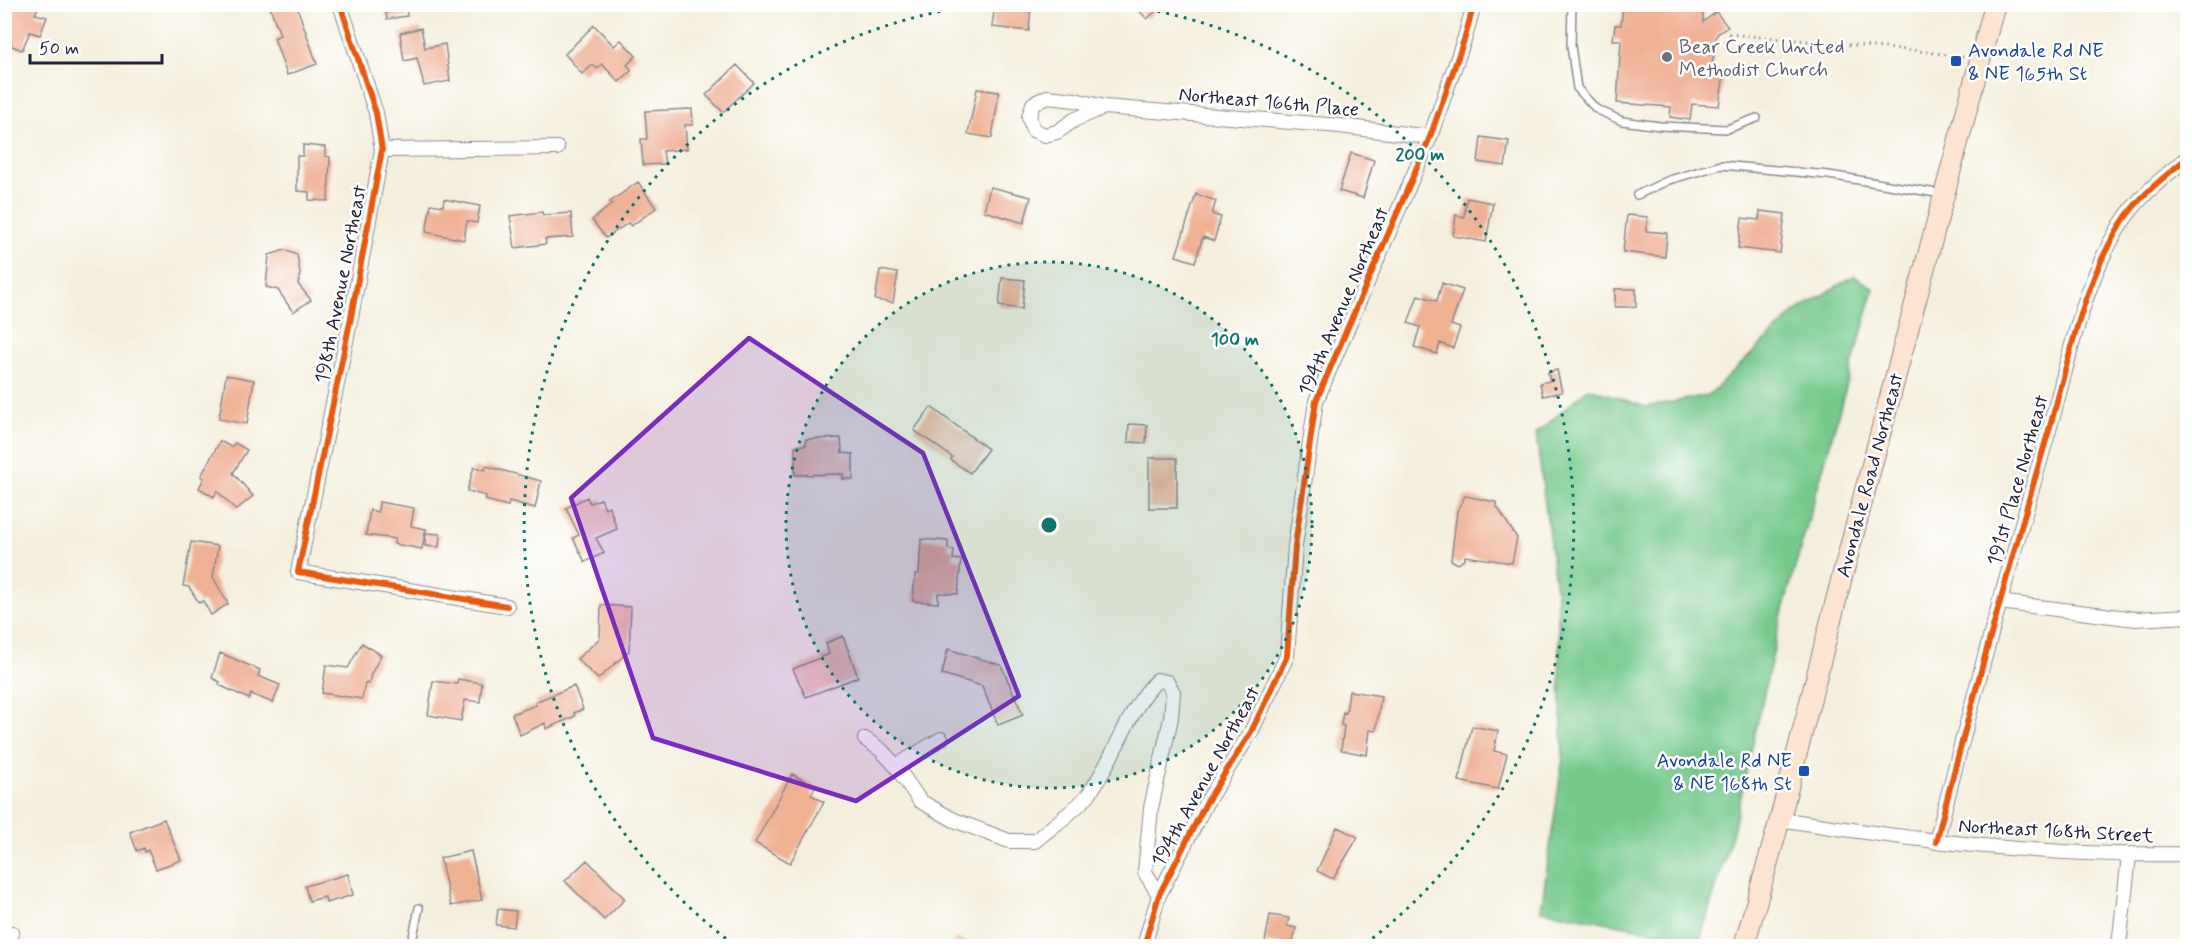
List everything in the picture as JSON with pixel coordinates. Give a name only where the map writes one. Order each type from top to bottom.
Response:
[{"type":"main road","name":"Avondale Road Northeast","points":[[1744,946],[1780,819],[1995,4]]},
{"type":"street","name":"198th Avenue Northeast","points":[[340,4],[376,113],[382,150],[351,317],[298,572],[507,606]]},
{"type":"street","name":"194th Avenue Northeast","points":[[1144,946],[1159,895],[1206,804],[1251,732],[1287,656],[1295,546],[1316,401],[1430,137],[1465,37],[1474,4]]},
{"type":"street","name":"Northeast 166th Place","points":[[1104,107],[1074,120],[1057,132],[1045,135],[1033,130],[1029,117],[1033,104],[1047,98],[1075,100],[1104,107],[1340,126],[1430,137]]},
{"type":"street","points":[[382,150],[557,148]]},
{"type":"street","name":"191st Place Northeast","points":[[1936,842],[1999,602],[2078,324],[2097,271],[2120,225],[2141,196],[2187,157]]},
{"type":"street","points":[[1999,602],[2136,619],[2187,616]]},
{"type":"street","points":[[866,739],[881,750],[896,766],[920,801],[954,820],[1009,841],[1035,841],[1087,796],[1110,760],[1145,693],[1157,680],[1167,682],[1173,693],[1171,718],[1151,808],[1145,872],[1159,895]]},
{"type":"street","points":[[896,766],[941,740]]},
{"type":"street","name":"Northeast 168th Street","points":[[1780,819],[1936,842],[2029,851],[2129,856],[2187,855]]},
{"type":"street","points":[[2119,946],[2129,856]]},
{"type":"street","points":[[8,946],[12,933]]},
{"type":"lane","points":[[1572,4],[1571,46],[1577,88],[1596,109],[1622,121],[1660,126],[1726,129],[1757,118]]},
{"type":"lane","points":[[1637,195],[1669,180],[1721,165],[1829,175],[1944,194]]},
{"type":"lane","points":[[411,946],[419,908]]},
{"type":"path","points":[[1729,34],[1919,51],[1980,60]]},
{"type":"highlighted area","points":[[749,338],[923,453],[1019,696],[856,801],[653,738],[571,498]]},
{"type":"green space","points":[[1854,276],[1874,288],[1781,617],[1733,831],[1700,940],[1541,910],[1563,757],[1557,597],[1536,434],[1589,388],[1646,407],[1709,395],[1796,311]]},
{"type":"building","points":[[18,4],[40,4],[35,14],[47,17],[40,35],[30,32],[22,50],[4,43],[4,15],[8,6],[16,9]]},
{"type":"building","points":[[296,4],[317,64],[287,75],[274,38],[280,35],[270,7]]},
{"type":"building","points":[[384,4],[406,4],[407,16],[387,19]]},
{"type":"building","points":[[995,4],[1031,4],[1029,31],[992,27]]},
{"type":"building","points":[[1133,4],[1164,4],[1147,19]]},
{"type":"building","name":"Bear Creek United Methodist Church","points":[[1623,5],[1668,5],[1703,9],[1703,22],[1716,12],[1728,27],[1717,34],[1711,73],[1724,74],[1719,106],[1692,104],[1690,120],[1670,117],[1671,107],[1617,103],[1621,40],[1613,40],[1615,25],[1621,25]]},
{"type":"building","points":[[594,25],[614,46],[621,40],[636,56],[627,65],[632,70],[619,82],[602,64],[597,69],[593,65],[582,74],[565,54]]},
{"type":"building","points":[[421,28],[425,48],[445,44],[450,81],[424,86],[417,58],[404,61],[400,33]]},
{"type":"building","points":[[737,65],[754,83],[723,112],[706,95]]},
{"type":"building","points":[[977,89],[999,92],[992,138],[968,134]]},
{"type":"building","points":[[692,109],[693,125],[685,125],[687,149],[663,151],[665,164],[643,165],[641,139],[647,139],[645,111]]},
{"type":"building","points":[[1481,137],[1509,141],[1505,166],[1478,162]]},
{"type":"building","points":[[303,145],[325,147],[325,156],[330,157],[328,201],[309,200],[309,192],[297,191],[297,156],[303,156]]},
{"type":"building","points":[[1351,153],[1374,160],[1363,198],[1339,191]]},
{"type":"building","points":[[638,182],[656,208],[631,226],[628,223],[606,238],[592,220],[612,204],[610,202]]},
{"type":"building","points":[[990,187],[1031,197],[1024,223],[984,211]]},
{"type":"building","points":[[1196,194],[1216,201],[1212,214],[1221,217],[1214,241],[1203,237],[1195,262],[1176,256]]},
{"type":"building","points":[[1467,198],[1493,203],[1486,242],[1453,236],[1456,215],[1464,217]]},
{"type":"building","points":[[444,199],[480,206],[477,223],[467,221],[464,240],[426,232],[431,204],[443,206]]},
{"type":"building","points":[[1760,211],[1785,214],[1780,253],[1738,248],[1742,218],[1759,220]]},
{"type":"building","points":[[542,212],[543,215],[571,213],[573,237],[545,239],[546,244],[515,248],[510,216]]},
{"type":"building","points":[[1627,215],[1648,217],[1646,231],[1667,233],[1665,257],[1623,252]]},
{"type":"building","points":[[285,250],[297,255],[300,273],[298,284],[311,300],[293,312],[278,290],[266,287],[269,255]]},
{"type":"building","points":[[880,270],[898,273],[893,303],[875,300]]},
{"type":"building","points":[[1002,278],[1025,280],[1022,309],[999,306]]},
{"type":"building","points":[[1442,283],[1463,290],[1451,325],[1460,328],[1453,348],[1440,343],[1437,354],[1414,347],[1420,327],[1408,323],[1418,295],[1437,301]]},
{"type":"building","points":[[1615,289],[1636,289],[1636,307],[1615,307]]},
{"type":"building","points":[[1557,370],[1562,392],[1543,396],[1540,383],[1550,381],[1548,372]]},
{"type":"building","points":[[226,375],[254,380],[247,424],[219,419]]},
{"type":"building","points":[[931,407],[988,449],[970,473],[914,430]]},
{"type":"building","points":[[1129,424],[1147,425],[1146,443],[1128,442]]},
{"type":"building","points":[[841,438],[842,453],[853,454],[853,479],[843,479],[843,474],[795,475],[795,446],[806,445],[806,439]]},
{"type":"building","points":[[220,441],[231,447],[235,443],[247,450],[233,473],[253,496],[236,510],[217,491],[214,497],[199,488],[204,478],[201,476]]},
{"type":"building","points":[[1149,458],[1177,458],[1177,508],[1149,508]]},
{"type":"building","points":[[486,466],[541,481],[535,508],[509,501],[508,506],[485,500],[486,496],[467,491],[474,467],[485,470]]},
{"type":"building","points":[[1465,496],[1496,502],[1517,538],[1512,563],[1465,556],[1465,559],[1458,564],[1451,560],[1457,511]]},
{"type":"building","points":[[587,497],[590,503],[601,499],[605,508],[609,506],[617,529],[596,538],[604,553],[585,562],[573,538],[579,535],[566,508]]},
{"type":"building","points":[[379,502],[414,508],[411,526],[426,529],[422,549],[394,544],[395,539],[366,535],[370,510],[378,512]]},
{"type":"building","points":[[426,533],[440,534],[439,547],[425,546]]},
{"type":"building","points":[[921,539],[948,541],[948,549],[954,550],[953,559],[961,560],[958,594],[938,593],[938,603],[913,601],[915,574],[919,574]]},
{"type":"building","points":[[191,542],[218,546],[213,577],[228,604],[211,615],[203,601],[199,603],[189,587],[183,586]]},
{"type":"building","points":[[601,605],[631,607],[629,651],[598,679],[577,659],[600,638]]},
{"type":"building","points":[[843,636],[858,677],[806,697],[793,669],[829,654],[826,643]]},
{"type":"building","points":[[362,643],[381,655],[371,674],[369,684],[365,683],[362,699],[322,693],[326,665],[348,668]]},
{"type":"building","points":[[948,649],[1001,665],[1023,715],[998,725],[982,686],[942,674]]},
{"type":"building","points":[[220,653],[260,670],[258,676],[280,685],[273,703],[251,694],[249,699],[219,685],[220,682],[212,678]]},
{"type":"building","points":[[458,679],[482,683],[480,702],[465,700],[461,721],[428,715],[433,681],[457,684]]},
{"type":"building","points":[[574,686],[583,709],[574,713],[575,716],[546,729],[545,723],[520,735],[512,714]]},
{"type":"building","points":[[1349,691],[1381,696],[1376,731],[1370,730],[1367,755],[1341,750],[1344,726],[1341,725],[1343,712],[1346,713]]},
{"type":"building","points":[[1472,726],[1498,731],[1494,751],[1507,754],[1498,789],[1459,781]]},
{"type":"building","points":[[792,774],[815,787],[811,795],[824,802],[790,863],[755,843]]},
{"type":"building","points":[[164,819],[181,860],[156,869],[148,850],[145,852],[144,848],[137,851],[130,832]]},
{"type":"building","points":[[1337,827],[1358,837],[1333,879],[1317,871]]},
{"type":"building","points":[[471,851],[482,900],[451,906],[440,858]]},
{"type":"building","points":[[587,860],[625,899],[604,920],[565,881]]},
{"type":"building","points":[[348,874],[353,895],[326,903],[325,897],[309,901],[305,886]]},
{"type":"building","points":[[498,909],[516,911],[514,927],[496,925]]},
{"type":"building","points":[[1270,915],[1289,918],[1287,926],[1296,928],[1292,946],[1265,942]]},
{"type":"building","points":[[955,938],[975,946],[952,946]]},
{"type":"cycle path","points":[[340,4],[376,113],[382,150],[351,317],[298,572],[507,606]]},
{"type":"cycle path","points":[[1144,946],[1159,895],[1206,803],[1251,732],[1287,656],[1295,546],[1316,401],[1430,137],[1465,37],[1474,4]]},
{"type":"cycle path","points":[[1936,842],[2086,298],[2096,272],[2128,214],[2152,188],[2188,157]]},
{"type":"place","name":"Bear Creek United Methodist Church","points":[[1667,57]]},
{"type":"place","name":"Avondale Rd NE & NE 165th St","points":[[1956,61]]},
{"type":"place","name":"Avondale Rd NE & NE 168th St","points":[[1804,771]]}]
